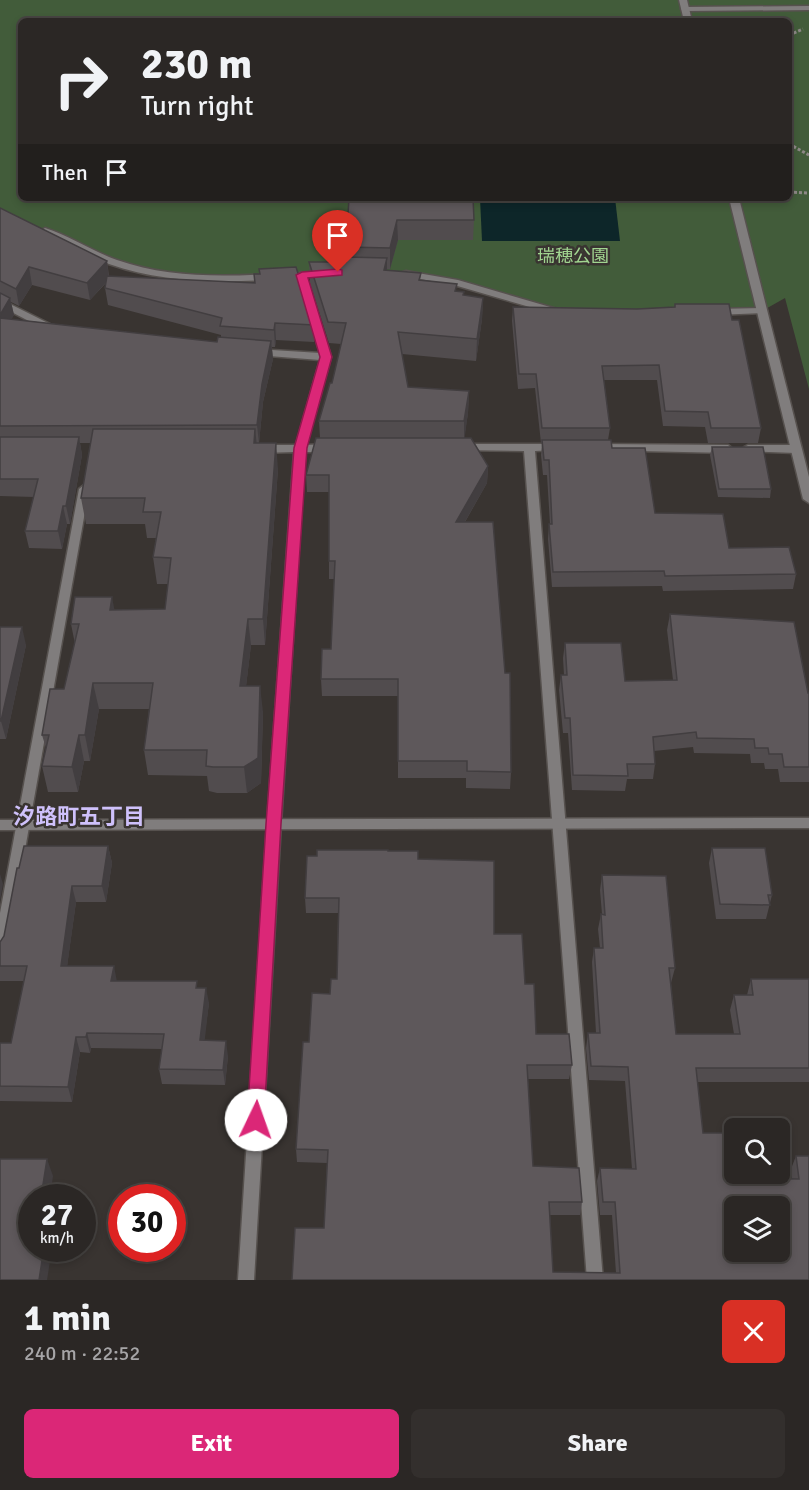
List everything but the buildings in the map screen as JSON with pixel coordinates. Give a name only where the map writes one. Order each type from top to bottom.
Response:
[{"type":"street","points":[[684,4],[809,8]]},
{"type":"street","points":[[735,201],[809,499]]},
{"type":"street","points":[[33,226],[121,264],[186,277],[226,280],[296,276],[326,357],[300,448],[246,1280]]},
{"type":"street","points":[[394,273],[421,275],[455,282],[564,314]]},
{"type":"street","points":[[0,302],[59,333]]},
{"type":"street","points":[[704,312],[762,311]]},
{"type":"street","points":[[244,351],[326,357]]},
{"type":"street","points":[[529,447],[595,1280]]},
{"type":"street","points":[[449,448],[564,447]]},
{"type":"street","points":[[254,449],[346,448]]},
{"type":"street","points":[[587,448],[796,449]]},
{"type":"street","points":[[0,951],[87,473]]},
{"type":"street","points":[[0,825],[809,823]]},
{"type":"path","points":[[792,34],[809,27]]},
{"type":"path","points":[[792,146],[809,155]]},
{"type":"path","points":[[792,192],[809,193]]},
{"type":"green space","name":"瑞穂公園","points":[[0,0],[809,0],[809,389],[785,298],[762,311],[564,314],[455,282],[338,272],[186,277],[121,264],[0,212]]},
{"type":"water","points":[[480,201],[615,201],[620,241],[482,241]]},
{"type":"district","name":"汐路町五丁目","points":[[79,816]]},
{"type":"route","points":[[256,1120],[300,448],[326,357],[302,275],[338,272]]}]
